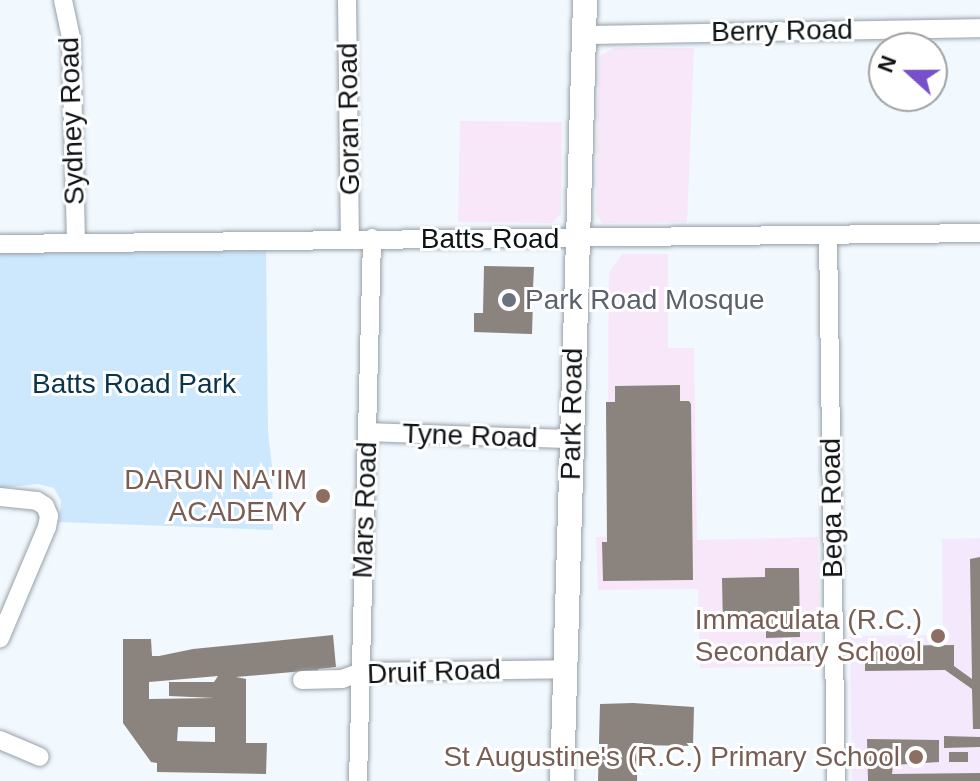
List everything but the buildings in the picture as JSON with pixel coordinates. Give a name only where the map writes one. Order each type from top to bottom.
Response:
[{"type":"street","name":"Sydney Road","points":[[63,0],[71,37],[76,243]]},
{"type":"street","name":"Goran Road","points":[[347,0],[350,239]]},
{"type":"street","name":"Park Road","points":[[562,781],[585,0]]},
{"type":"street","name":"Berry Road","points":[[584,35],[980,28]]},
{"type":"street","name":"Batts Road","points":[[0,244],[980,233]]},
{"type":"street","name":"Bega Road","points":[[828,235],[836,781]]},
{"type":"street","name":"Mars Road","points":[[358,781],[372,238]]},
{"type":"street","name":"Tyne Road","points":[[367,432],[572,439]]},
{"type":"street","points":[[0,497],[31,499],[45,506],[47,527],[0,638]]},
{"type":"street","name":"Druif Road","points":[[302,680],[342,679],[361,672],[566,669]]},
{"type":"street","points":[[0,740],[40,757]]},
{"type":"shaded area","points":[[615,48],[694,48],[687,222],[602,223],[596,213],[599,56]]},
{"type":"shaded area","points":[[460,121],[562,122],[561,214],[552,223],[458,222]]},
{"type":"shaded area","points":[[622,254],[668,254],[668,348],[694,348],[697,540],[818,537],[820,666],[700,668],[698,589],[598,590],[596,537],[607,537],[609,273]]},
{"type":"shaded area","name":"Immaculata (R.C.) Secondary School","points":[[980,538],[980,781],[852,781],[850,636],[943,635],[942,539]]},
{"type":"green space","name":"Batts Road Park","points":[[266,250],[268,432],[273,530],[59,522],[61,501],[54,488],[38,484],[0,488],[0,253]]},
{"type":"place","name":"Park Road Mosque","points":[[509,300]]},
{"type":"place","name":"DARUN NA'IM ACADEMY","points":[[323,496]]},
{"type":"place","name":"Immaculata (R.C.) Secondary School","points":[[938,636]]},
{"type":"place","name":"St Augustine's (R.C.) Primary School","points":[[916,757]]}]
